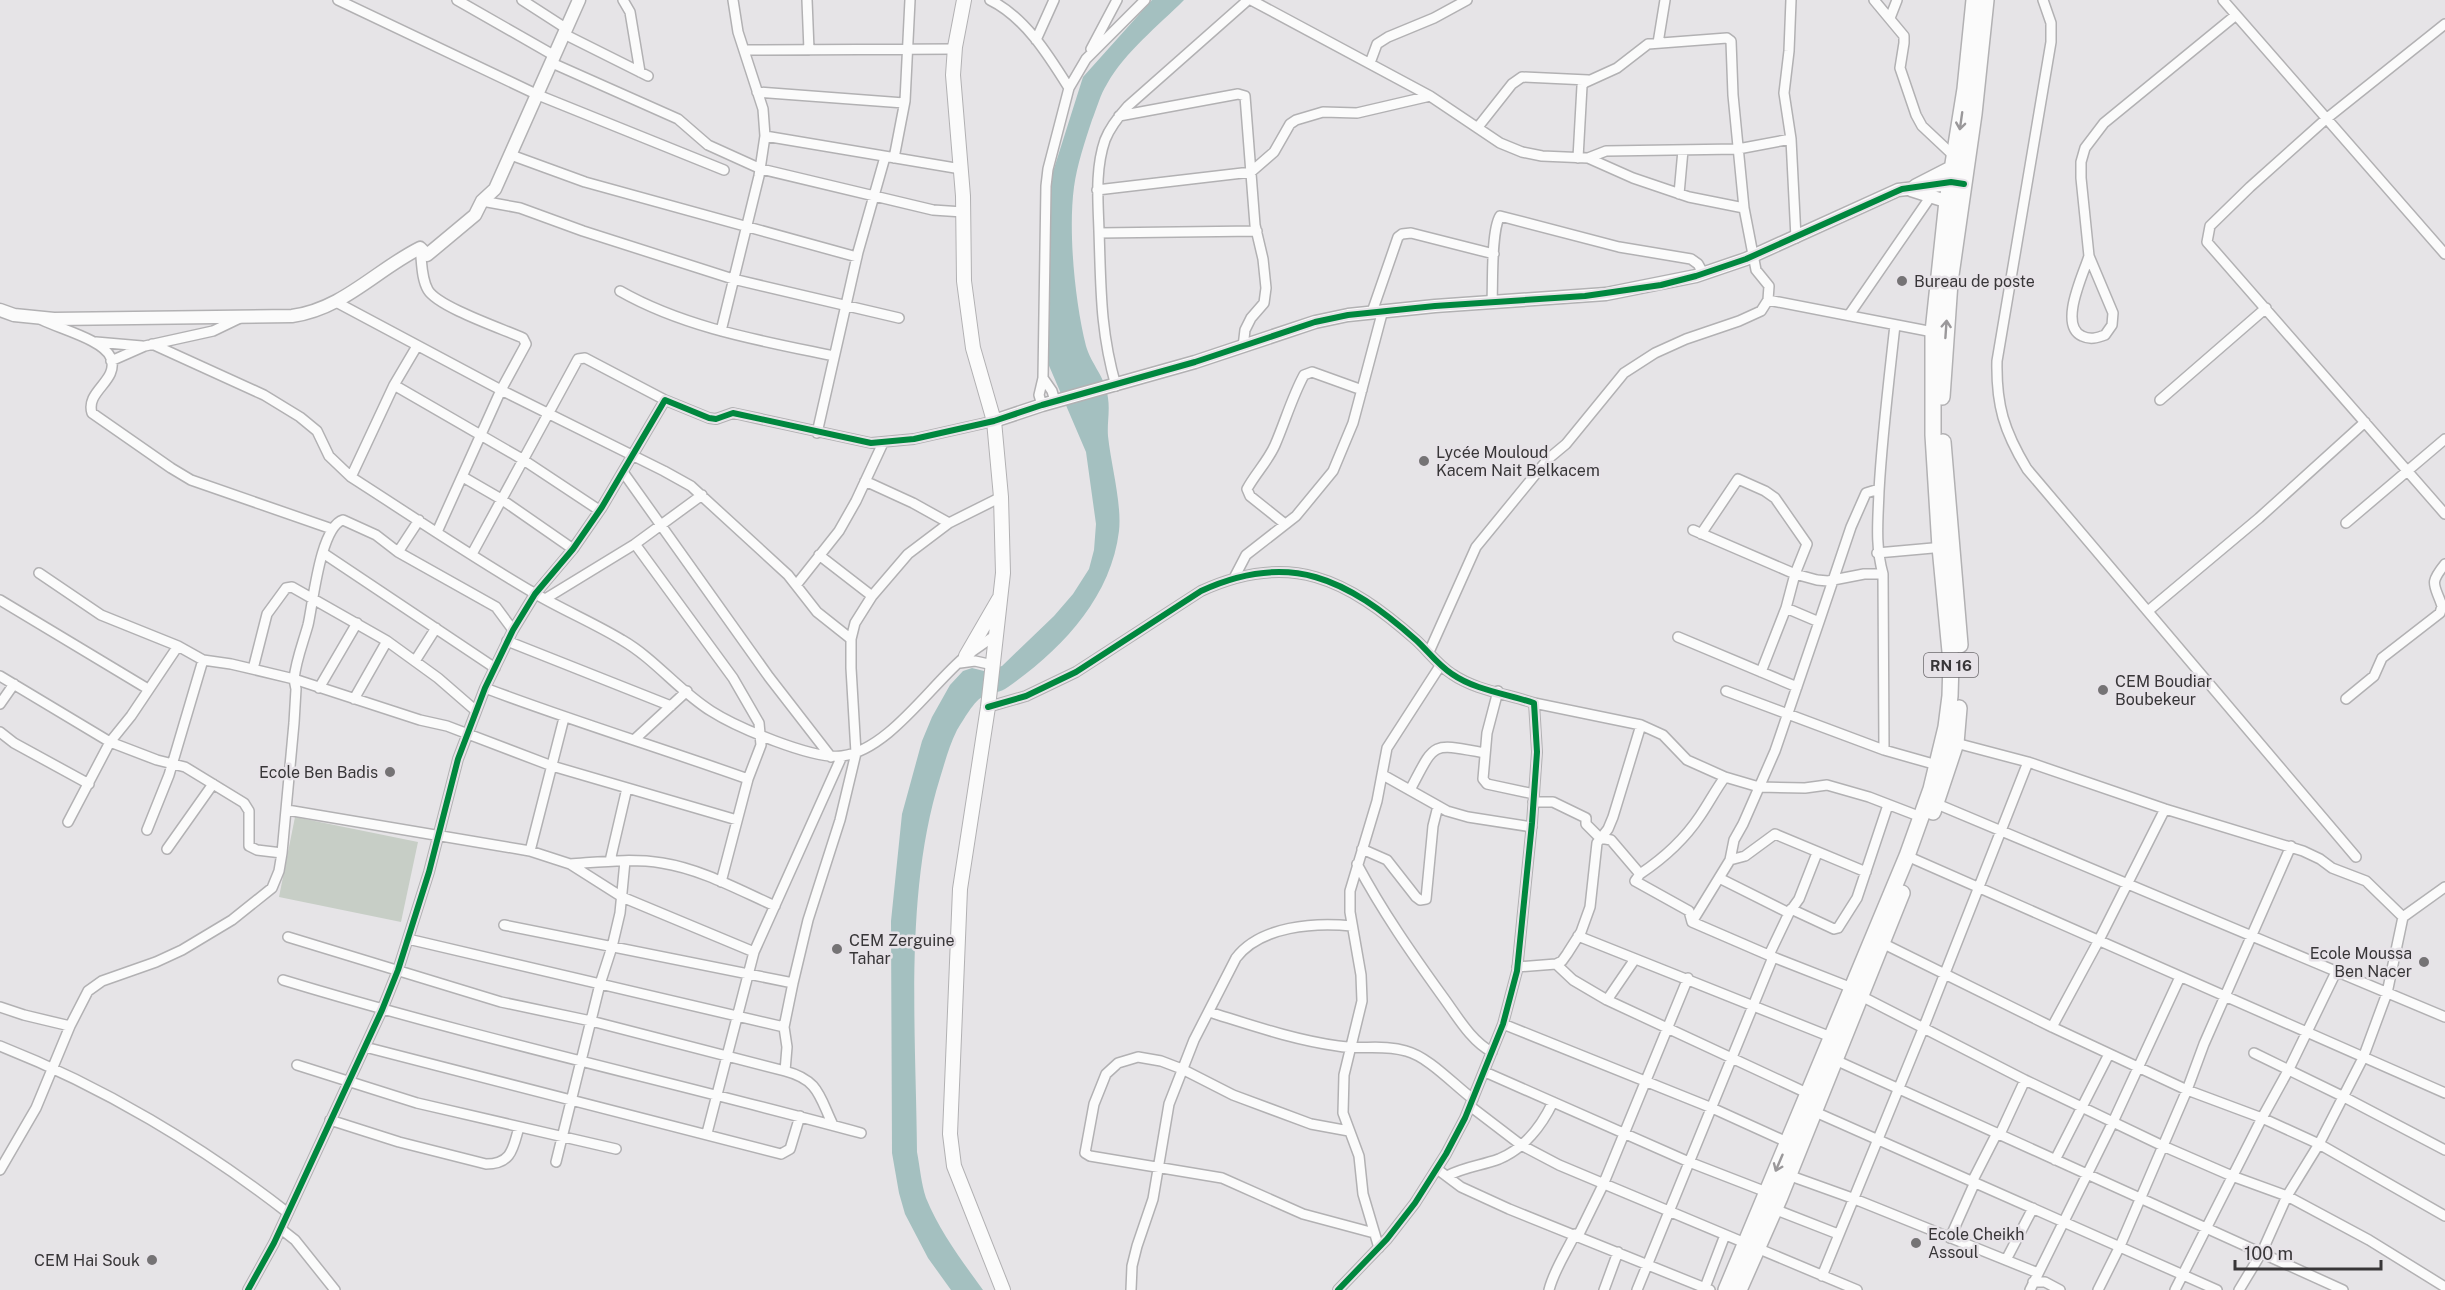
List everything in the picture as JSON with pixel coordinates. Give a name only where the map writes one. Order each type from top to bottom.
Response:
[{"type":"main road","points":[[964,0],[955,49],[954,105],[961,169],[966,312],[973,348],[994,421],[1001,498],[1002,595],[960,889],[950,1134],[954,1166],[1003,1290]]},
{"type":"main road","name":"RN 16","points":[[1726,1290],[1788,1175],[1876,940],[1936,804],[1950,742],[1948,711],[1951,662],[1942,405],[1956,173],[1974,0]]},
{"type":"main road","name":"RN 16","points":[[1956,173],[1986,0]]},
{"type":"main road","points":[[1911,188],[1956,173]]},
{"type":"main road","name":"RN 16","points":[[1946,547],[1933,435],[1933,332],[1954,204]]},
{"type":"main road","points":[[963,659],[1002,595]]},
{"type":"main road","name":"RN 16","points":[[1911,858],[1937,765],[1950,742]]},
{"type":"main road","name":"RN 16","points":[[1774,1199],[1788,1142],[1831,1037],[1856,992]]},
{"type":"main road","name":"RN 16","points":[[1738,1290],[1751,1246]]},
{"type":"street","points":[[338,0],[538,95],[724,170]]},
{"type":"street","points":[[457,0],[554,59],[678,119],[708,145],[761,169],[933,210],[963,212]]},
{"type":"street","points":[[522,0],[566,32],[644,74],[630,12],[623,0]]},
{"type":"street","points":[[420,249],[428,255],[475,215],[482,201],[495,189],[579,0]]},
{"type":"street","points":[[721,330],[761,169],[765,136],[763,109],[744,50],[733,0]]},
{"type":"street","points":[[807,0],[809,50]]},
{"type":"street","points":[[817,433],[857,257],[875,196],[890,158],[904,103],[910,0]]},
{"type":"street","points":[[990,0],[1007,9],[1036,40],[1048,54],[1069,88]]},
{"type":"street","points":[[1036,40],[1054,0]]},
{"type":"street","points":[[1042,405],[1039,395],[1043,378],[1048,169],[1069,88],[1117,0]]},
{"type":"street","points":[[1086,59],[1145,0]]},
{"type":"street","points":[[1112,387],[1100,300],[1097,190],[1101,152],[1106,137],[1118,117],[1249,0],[1430,96],[1500,143],[1522,152],[1583,158],[1679,194],[1744,208]]},
{"type":"street","points":[[1370,63],[1377,44],[1467,0]]},
{"type":"street","points":[[1658,43],[1665,0]]},
{"type":"street","points":[[1791,0],[1790,51],[1784,93],[1791,139],[1796,238]]},
{"type":"street","points":[[1874,0],[1905,39],[1900,68],[1916,115],[1956,173]]},
{"type":"street","points":[[1890,18],[1897,0]]},
{"type":"street","points":[[2043,0],[2051,23],[2051,42],[2000,341],[1996,386],[2006,431],[2027,469],[2356,857]]},
{"type":"street","points":[[2223,0],[2445,254]]},
{"type":"street","points":[[2089,256],[2076,293],[2072,318],[2074,328],[2079,335],[2092,339],[2105,335],[2113,320],[2113,313],[2089,256],[2080,178],[2081,162],[2089,141],[2104,123],[2236,15]]},
{"type":"street","points":[[2445,24],[2326,119],[2210,225],[2207,242],[2445,514]]},
{"type":"street","points":[[1429,652],[1476,547],[1548,459],[1572,437],[1624,373],[1655,353],[1761,311],[1768,300],[1769,286],[1756,270],[1744,208],[1730,40],[1725,38],[1643,46],[1617,68],[1588,80],[1582,86],[1583,158]]},
{"type":"street","points":[[744,50],[955,49]]},
{"type":"street","points":[[1478,128],[1512,84],[1522,77],[1588,80]]},
{"type":"street","points":[[757,92],[904,103]]},
{"type":"street","points":[[1118,117],[1242,94],[1247,100],[1251,172],[1266,296],[1264,303],[1245,330],[1243,347]]},
{"type":"street","points":[[1097,190],[1251,172],[1274,152],[1290,124],[1296,120],[1323,112],[1357,113],[1430,96]]},
{"type":"street","points":[[765,136],[961,169]]},
{"type":"street","points":[[1583,158],[1606,151],[1738,149],[1791,139]]},
{"type":"street","points":[[1679,194],[1683,150]]},
{"type":"street","points":[[511,155],[585,182],[857,257]]},
{"type":"street","points":[[472,554],[522,459],[580,358],[585,358],[664,400],[709,418],[716,419],[733,413],[817,433],[883,443],[914,439],[994,421],[1243,347],[1315,322],[1378,311],[1606,294],[1661,285],[1754,255],[1898,190],[1911,188],[1954,204]]},
{"type":"street","points":[[1849,315],[1931,196]]},
{"type":"street","points":[[482,201],[520,208],[583,231],[734,279],[899,318]]},
{"type":"street","points":[[1492,302],[1497,221],[1500,216],[1619,247],[1691,259],[1698,264],[1703,273]]},
{"type":"street","points":[[1099,233],[1257,231]]},
{"type":"street","points":[[1234,578],[1246,555],[1285,524],[1316,494],[1333,471],[1353,423],[1378,311],[1398,237],[1411,233],[1494,254]]},
{"type":"street","points":[[0,310],[37,318],[240,318],[308,314],[336,302],[420,249]]},
{"type":"street","points":[[420,249],[425,281],[434,296],[454,308],[526,340],[437,532]]},
{"type":"street","points":[[620,291],[645,305],[697,325],[834,356]]},
{"type":"street","points":[[1768,300],[1933,332]]},
{"type":"street","points":[[336,302],[547,414],[664,471],[702,495],[797,584],[817,612],[851,639]]},
{"type":"street","points":[[2160,400],[2266,308]]},
{"type":"street","points":[[37,318],[96,342],[149,345],[264,395],[300,417],[317,431],[329,456],[351,477],[535,594],[625,641],[711,711],[762,735],[810,753],[831,757],[856,753],[891,729],[926,698],[963,659],[998,634]]},
{"type":"street","points":[[111,361],[149,345],[213,330],[240,318]]},
{"type":"street","points":[[1884,750],[1883,574],[1877,553],[1879,489],[1895,325]]},
{"type":"street","points":[[96,342],[106,351],[111,361],[111,372],[91,401],[92,413],[191,480],[332,529]]},
{"type":"street","points":[[351,477],[394,385],[417,346]]},
{"type":"street","points":[[1285,524],[1250,496],[1247,489],[1256,472],[1274,448],[1293,395],[1304,375],[1312,372],[1362,390]]},
{"type":"street","points":[[1043,378],[1059,400]]},
{"type":"street","points":[[394,385],[522,459],[599,510]]},
{"type":"street","points":[[248,1290],[281,1229],[382,1010],[398,970],[458,759],[485,688],[507,641],[535,594],[573,549],[599,510],[664,400]]},
{"type":"street","points":[[2148,610],[2259,518],[2365,422]]},
{"type":"street","points":[[2346,523],[2445,439]]},
{"type":"street","points":[[797,584],[838,531],[883,443]]},
{"type":"street","points":[[623,472],[659,525],[831,757]]},
{"type":"street","points":[[463,477],[501,499],[573,549]]},
{"type":"street","points":[[1761,672],[1786,608],[1795,573],[1806,550],[1806,541],[1779,502],[1764,490],[1737,479],[1697,532],[1795,573],[1823,581],[1864,574],[1883,574]]},
{"type":"street","points":[[865,481],[949,523]]},
{"type":"street","points":[[1692,922],[1730,860],[1734,840],[1759,787],[1788,714],[1851,527],[1866,494],[1879,489]]},
{"type":"street","points":[[545,599],[635,544],[702,495]]},
{"type":"street","points":[[785,1071],[787,1047],[784,1027],[793,982],[808,920],[834,842],[856,753],[852,716],[851,639],[855,623],[872,597],[902,560],[949,523],[1001,498]]},
{"type":"street","points":[[398,552],[419,520]]},
{"type":"street","points":[[0,1170],[36,1108],[70,1026],[88,991],[94,986],[182,950],[232,920],[272,888],[282,853],[287,810],[296,689],[295,665],[308,623],[323,554],[332,529],[338,522],[345,521],[376,535],[398,552],[496,607],[513,630]]},
{"type":"street","points":[[635,544],[733,678],[756,714],[762,735],[761,745],[736,820],[721,882]]},
{"type":"street","points":[[1877,553],[1946,547]]},
{"type":"street","points":[[323,554],[495,668]]},
{"type":"street","points":[[819,555],[872,597]]},
{"type":"street","points":[[2346,699],[2374,676],[2382,658],[2440,613],[2442,606],[2433,589],[2433,580],[2445,564]]},
{"type":"street","points":[[988,702],[1026,696],[1076,672],[1201,591],[1234,578],[1289,571],[1328,580],[1354,593],[1429,652],[1440,666],[1471,683],[1534,703],[1641,725],[1663,735],[1687,760],[1725,777],[1759,787],[1805,788],[1827,785],[1922,817]]},
{"type":"street","points":[[39,573],[101,615],[178,646],[203,660],[294,679],[447,726],[552,766],[736,820]]},
{"type":"street","points":[[253,669],[267,614],[286,588],[292,587],[387,641],[476,711]]},
{"type":"street","points":[[0,600],[148,689]]},
{"type":"street","points":[[1786,608],[1819,622]]},
{"type":"street","points":[[319,688],[357,623]]},
{"type":"street","points":[[415,661],[436,628]]},
{"type":"street","points":[[1678,637],[1797,687]]},
{"type":"street","points":[[354,699],[387,641]]},
{"type":"street","points":[[507,641],[671,706]]},
{"type":"street","points":[[68,822],[110,742],[178,646]]},
{"type":"street","points":[[963,659],[993,665]]},
{"type":"street","points":[[147,830],[169,776],[203,660]]},
{"type":"street","points":[[1379,1248],[1363,1194],[1359,1156],[1343,1113],[1343,1091],[1351,1047],[1359,1021],[1362,986],[1349,900],[1357,864],[1375,810],[1387,748],[1440,666]]},
{"type":"street","points":[[0,676],[110,742],[140,754],[185,767],[244,803],[249,811],[249,846],[257,850],[282,853]]},
{"type":"street","points":[[0,704],[14,684]]},
{"type":"street","points":[[485,688],[564,718],[635,739],[748,779]]},
{"type":"street","points":[[635,739],[687,691]]},
{"type":"street","points":[[1498,691],[1487,733],[1484,782],[1553,802],[1586,818],[1586,824],[1600,838],[1611,840],[1640,874]]},
{"type":"street","points":[[1726,692],[1884,750],[1937,765]]},
{"type":"street","points":[[1338,1290],[1379,1248],[1415,1203],[1437,1169],[1472,1103],[1503,1024],[1517,967],[1532,827],[1537,752],[1534,703]]},
{"type":"street","points":[[530,851],[564,718]]},
{"type":"street","points":[[1517,967],[1556,964],[1562,960],[1578,936],[1590,908],[1595,850],[1600,838],[1608,830],[1613,817],[1641,725]]},
{"type":"street","points":[[0,732],[14,743],[89,784]]},
{"type":"street","points":[[1950,742],[2028,762],[2165,809],[2291,846],[2320,859],[2332,868],[2366,881],[2403,917]]},
{"type":"street","points":[[1410,790],[1428,757],[1435,749],[1454,747],[1485,753]]},
{"type":"street","points":[[707,1134],[754,952],[842,756]]},
{"type":"street","points":[[1822,1276],[1923,1029],[2028,762]]},
{"type":"street","points":[[1383,776],[1447,811],[1468,817],[1532,827]]},
{"type":"street","points":[[1692,922],[1689,911],[1635,881],[1640,874],[1664,857],[1684,838],[1725,777]]},
{"type":"street","points":[[167,849],[213,784]]},
{"type":"street","points":[[610,861],[627,788]]},
{"type":"street","points":[[1936,804],[2445,1017]]},
{"type":"street","points":[[1719,878],[1790,911],[1834,929],[1838,928],[1857,898],[1888,805]]},
{"type":"street","points":[[1362,849],[1387,860],[1416,897],[1420,900],[1426,899],[1433,826],[1438,806]]},
{"type":"street","points":[[2052,1027],[2165,809]]},
{"type":"street","points":[[287,810],[530,851],[570,864],[621,897],[754,952]]},
{"type":"street","points":[[1730,860],[1745,856],[1775,834],[1866,872]]},
{"type":"street","points":[[2098,1290],[2141,1198],[2225,996],[2291,846]]},
{"type":"street","points":[[1637,1290],[1733,1059],[1771,956],[1817,853]]},
{"type":"street","points":[[1911,858],[2445,1093]]},
{"type":"street","points":[[570,864],[625,861],[673,866],[721,882],[775,906]]},
{"type":"street","points":[[556,1162],[600,984],[612,947],[625,861]]},
{"type":"street","points":[[1357,864],[1376,898],[1434,984],[1476,1040],[1492,1052]]},
{"type":"street","points":[[2239,1290],[2262,1252],[2287,1196],[2319,1144],[2363,1058],[2387,993],[2403,917],[2445,888]]},
{"type":"street","points":[[1692,922],[1856,992],[1923,1029],[2163,1146],[2232,1176],[2287,1196],[2369,1240],[2441,1288]]},
{"type":"street","points":[[1131,1290],[1132,1266],[1153,1199],[1165,1118],[1182,1069],[1236,958],[1245,947],[1260,937],[1314,924],[1352,926]]},
{"type":"street","points":[[504,925],[793,982]]},
{"type":"street","points":[[1578,936],[1831,1037]]},
{"type":"street","points":[[288,937],[501,1002],[591,1021],[801,1075],[813,1085],[833,1125]]},
{"type":"street","points":[[408,939],[738,1014],[784,1027]]},
{"type":"street","points":[[1876,940],[2052,1027],[2187,1090],[2262,1118],[2319,1144],[2445,1216]]},
{"type":"street","points":[[1607,1000],[1635,959]]},
{"type":"street","points":[[1556,964],[1573,980],[1607,1000],[1809,1094]]},
{"type":"street","points":[[2175,1290],[2289,1069],[2336,972]]},
{"type":"street","points":[[2034,1282],[2113,1122],[2180,976]]},
{"type":"street","points":[[1549,1290],[1553,1272],[1562,1260],[1602,1185],[1688,978]]},
{"type":"street","points":[[283,980],[382,1010],[581,1062],[718,1094],[861,1133]]},
{"type":"street","points":[[0,1007],[70,1026]]},
{"type":"street","points":[[1209,1012],[1291,1037],[1341,1047],[1406,1051],[1418,1056],[1521,1145],[1602,1185],[1857,1290]]},
{"type":"street","points":[[1503,1024],[1712,1108],[1788,1142]]},
{"type":"street","points":[[0,1046],[53,1069],[201,1149],[288,1213]]},
{"type":"street","points":[[365,1047],[781,1154],[790,1149],[800,1116]]},
{"type":"street","points":[[2254,1053],[2445,1150]]},
{"type":"street","points":[[2055,1160],[2109,1054]]},
{"type":"street","points":[[1349,1131],[1311,1124],[1233,1095],[1182,1069],[1145,1057],[1119,1063],[1106,1074],[1094,1104],[1084,1148],[1087,1155],[1222,1178],[1304,1214],[1374,1233]]},
{"type":"street","points":[[1833,1059],[2343,1290]]},
{"type":"street","points":[[297,1065],[417,1103],[616,1149]]},
{"type":"street","points":[[1485,1072],[1774,1199],[1838,1234]]},
{"type":"street","points":[[1950,1238],[1974,1181],[2025,1080]]},
{"type":"street","points":[[1447,1176],[1465,1167],[1497,1160],[1508,1155],[1537,1129],[1552,1102]]},
{"type":"street","points":[[1813,1111],[2217,1290]]},
{"type":"street","points":[[330,1120],[399,1142],[486,1164],[497,1164],[509,1155],[519,1127]]},
{"type":"street","points":[[1437,1169],[1461,1187],[1509,1209],[1706,1289],[1725,1235]]},
{"type":"street","points":[[1788,1175],[1852,1198],[2006,1260],[2034,1282],[2045,1282],[2060,1290]]},
{"type":"street","points":[[2006,1260],[2032,1208]]},
{"type":"street","points":[[281,1229],[295,1240],[335,1290]]},
{"type":"street","points":[[1604,1290],[1618,1252]]},
{"type":"shaded area","points":[[295,817],[418,842],[401,922],[279,897]]},
{"type":"water","points":[[1152,0],[1184,0],[1132,50],[1114,72],[1100,97],[1075,179],[1072,205],[1074,267],[1082,329],[1088,353],[1104,384],[1108,398],[1108,436],[1120,520],[1114,555],[1106,578],[1094,600],[1064,639],[1047,656],[1008,687],[980,698],[957,730],[940,778],[921,868],[914,1011],[917,1152],[924,1192],[932,1211],[952,1246],[983,1290],[951,1290],[928,1258],[905,1214],[892,1153],[891,921],[902,814],[922,741],[950,685],[963,671],[972,668],[984,671],[1002,666],[1054,616],[1073,594],[1089,569],[1094,550],[1096,524],[1086,452],[1047,361],[1051,178],[1083,77]]},
{"type":"cycle path","points":[[248,1290],[274,1243],[382,1010],[398,970],[429,872],[458,759],[485,688],[513,630],[535,594],[573,549],[602,507],[665,400],[709,418],[716,419],[733,413],[871,443],[914,439],[994,421],[1042,405],[1195,362],[1315,322],[1348,315],[1435,306],[1585,296],[1661,285],[1746,259],[1902,189],[1951,182],[1964,184]]},
{"type":"cycle path","points":[[988,707],[1026,696],[1076,672],[1201,591],[1233,579],[1262,573],[1290,572],[1316,577],[1341,587],[1366,601],[1416,640],[1442,666],[1461,679],[1481,688],[1534,703],[1537,752],[1532,823],[1517,971],[1503,1024],[1465,1118],[1446,1154],[1415,1203],[1387,1239],[1338,1290]]},
{"type":"place","name":"Bureau de poste","points":[[1902,281]]},
{"type":"place","name":"Lycée Mouloud Kacem Nait Belkacem","points":[[1424,461]]},
{"type":"place","name":"CEM Boudiar Boubekeur","points":[[2103,690]]},
{"type":"place","name":"Ecole Ben Badis","points":[[390,772]]},
{"type":"place","name":"CEM Zerguine Tahar","points":[[837,949]]},
{"type":"place","name":"Ecole Moussa Ben Nacer","points":[[2424,962]]},
{"type":"place","name":"Ecole Cheikh Assoul","points":[[1916,1243]]},
{"type":"place","name":"CEM Hai Souk","points":[[152,1260]]}]
